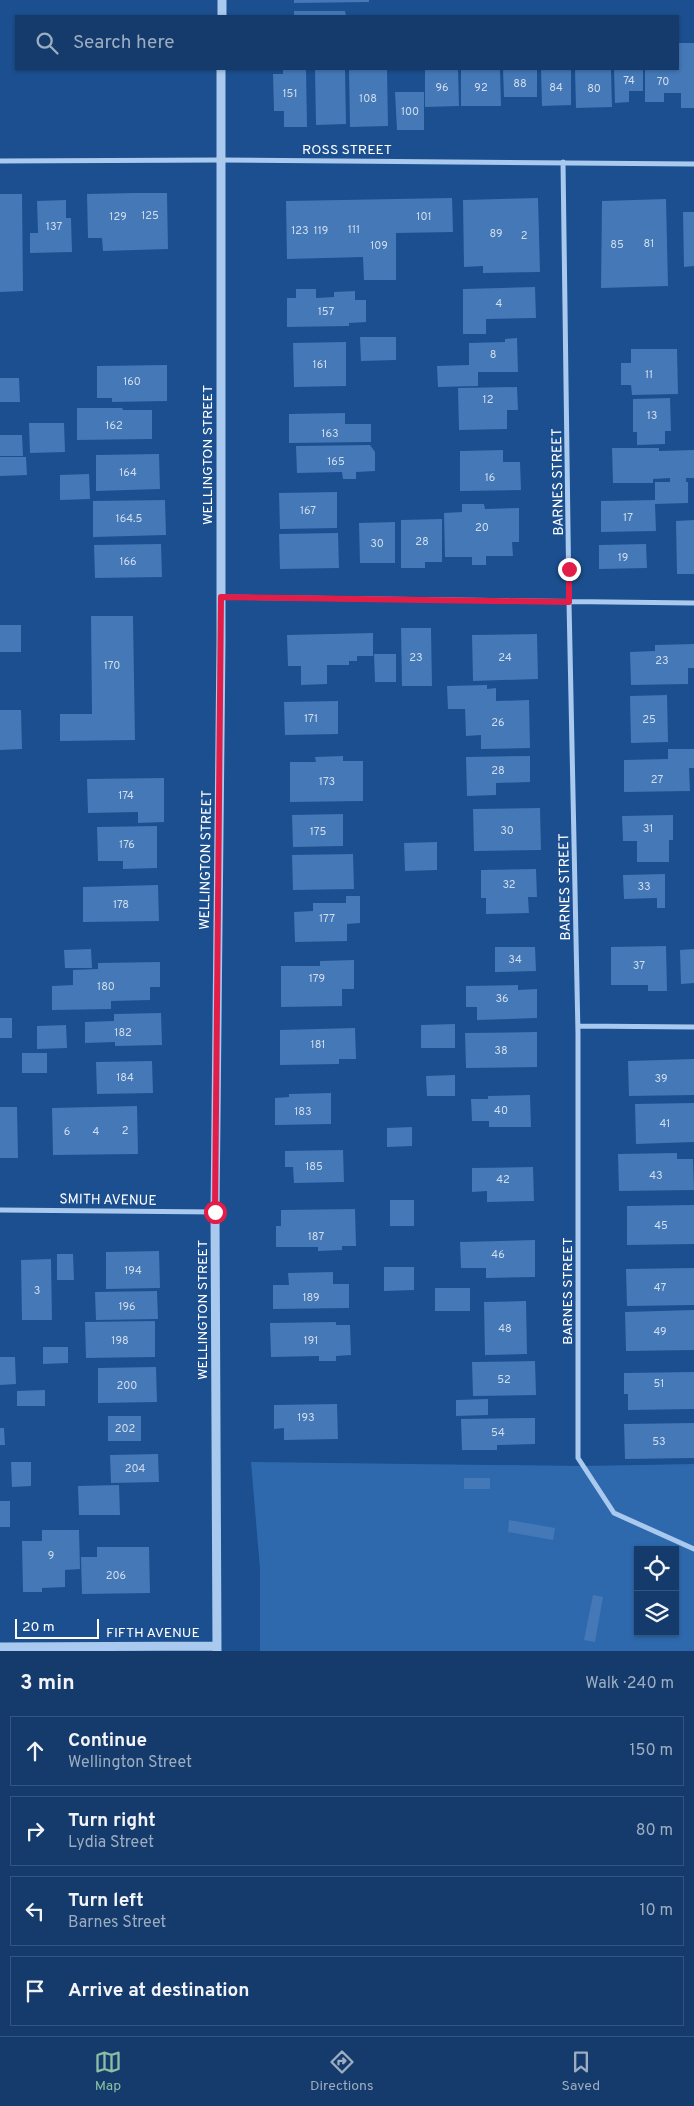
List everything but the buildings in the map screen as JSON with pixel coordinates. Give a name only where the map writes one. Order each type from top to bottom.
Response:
[{"type":"street","points":[[222,0],[222,15]]},
{"type":"street","name":"WELLINGTON STREET","points":[[217,1648],[215,1212],[221,597],[221,70]]},
{"type":"street","name":"ROSS STREET","points":[[0,161],[221,160],[694,164]]},
{"type":"street","name":"BARNES STREET","points":[[563,162],[569,602],[578,1026],[578,1458],[614,1513],[694,1549]]},
{"type":"street","points":[[221,597],[694,603]]},
{"type":"street","points":[[578,1026],[694,1027]]},
{"type":"street","name":"SMITH AVENUE","points":[[0,1210],[215,1212]]},
{"type":"street","name":"FIFTH AVENUE","points":[[0,1647],[217,1648]]},
{"type":"shaded area","points":[[251,1462],[582,1466],[694,1464],[694,1651],[260,1651],[260,1569]]},
{"type":"route","points":[[215,1212],[221,597],[569,602],[569,569]]}]
